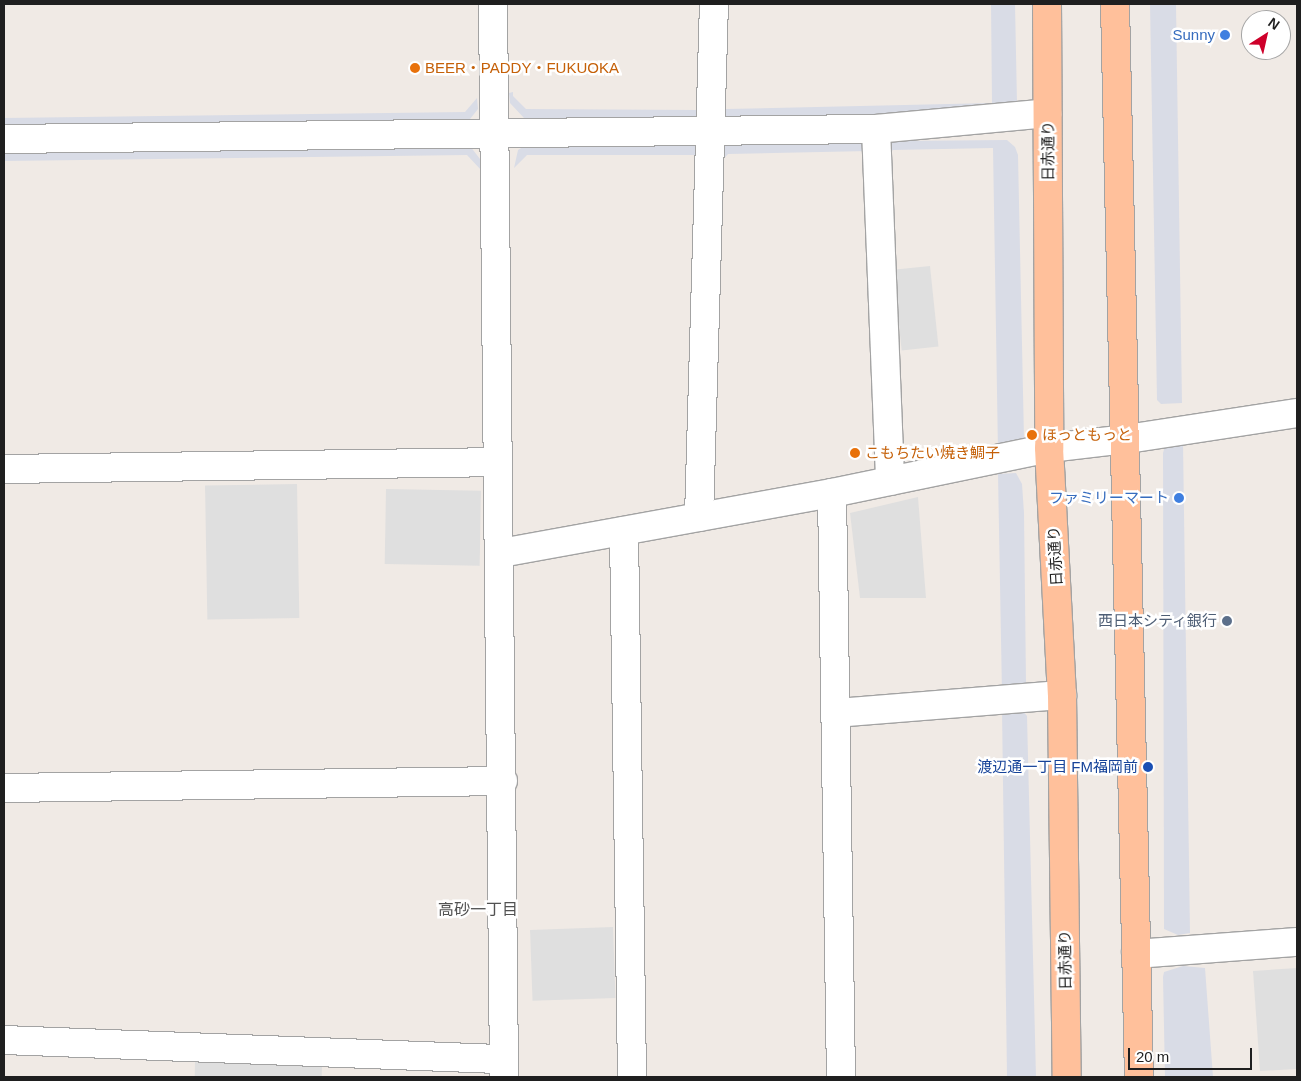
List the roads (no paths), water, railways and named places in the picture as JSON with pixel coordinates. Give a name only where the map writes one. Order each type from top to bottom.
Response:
[{"type":"main road","name":"日赤通り","points":[[1047,4],[1049,448],[1062,695],[1067,1077]]},
{"type":"main road","points":[[1115,4],[1127,439],[1139,1077]]},
{"type":"street","points":[[4,1040],[503,1068],[501,553],[498,462],[496,132],[493,4]]},
{"type":"street","points":[[699,517],[714,4]]},
{"type":"street","points":[[4,139],[496,132],[876,130],[1047,113]]},
{"type":"street","points":[[876,130],[890,481]]},
{"type":"street","points":[[501,553],[832,493],[1049,448],[1127,439],[1297,413]]},
{"type":"street","points":[[4,469],[498,462]]},
{"type":"street","points":[[832,493],[841,1077]]},
{"type":"street","points":[[624,531],[632,1077]]},
{"type":"street","points":[[836,713],[1062,695]]},
{"type":"street","points":[[4,788],[502,781]]},
{"type":"street","points":[[1136,954],[1297,942]]},
{"type":"place","name":"Sunny","points":[[1225,35]]},
{"type":"place","name":"BEER・PADDY・FUKUOKA","points":[[415,68]]},
{"type":"place","name":"ほっともっと","points":[[1032,435]]},
{"type":"place","name":"こもちたい焼き鯛子","points":[[855,453]]},
{"type":"place","name":"ファミリーマート","points":[[1179,498]]},
{"type":"place","name":"西日本シティ銀行","points":[[1227,621]]},
{"type":"place","name":"渡辺通一丁目 FM福岡前","points":[[1148,767]]},
{"type":"district","name":"高砂一丁目","points":[[478,910]]}]
